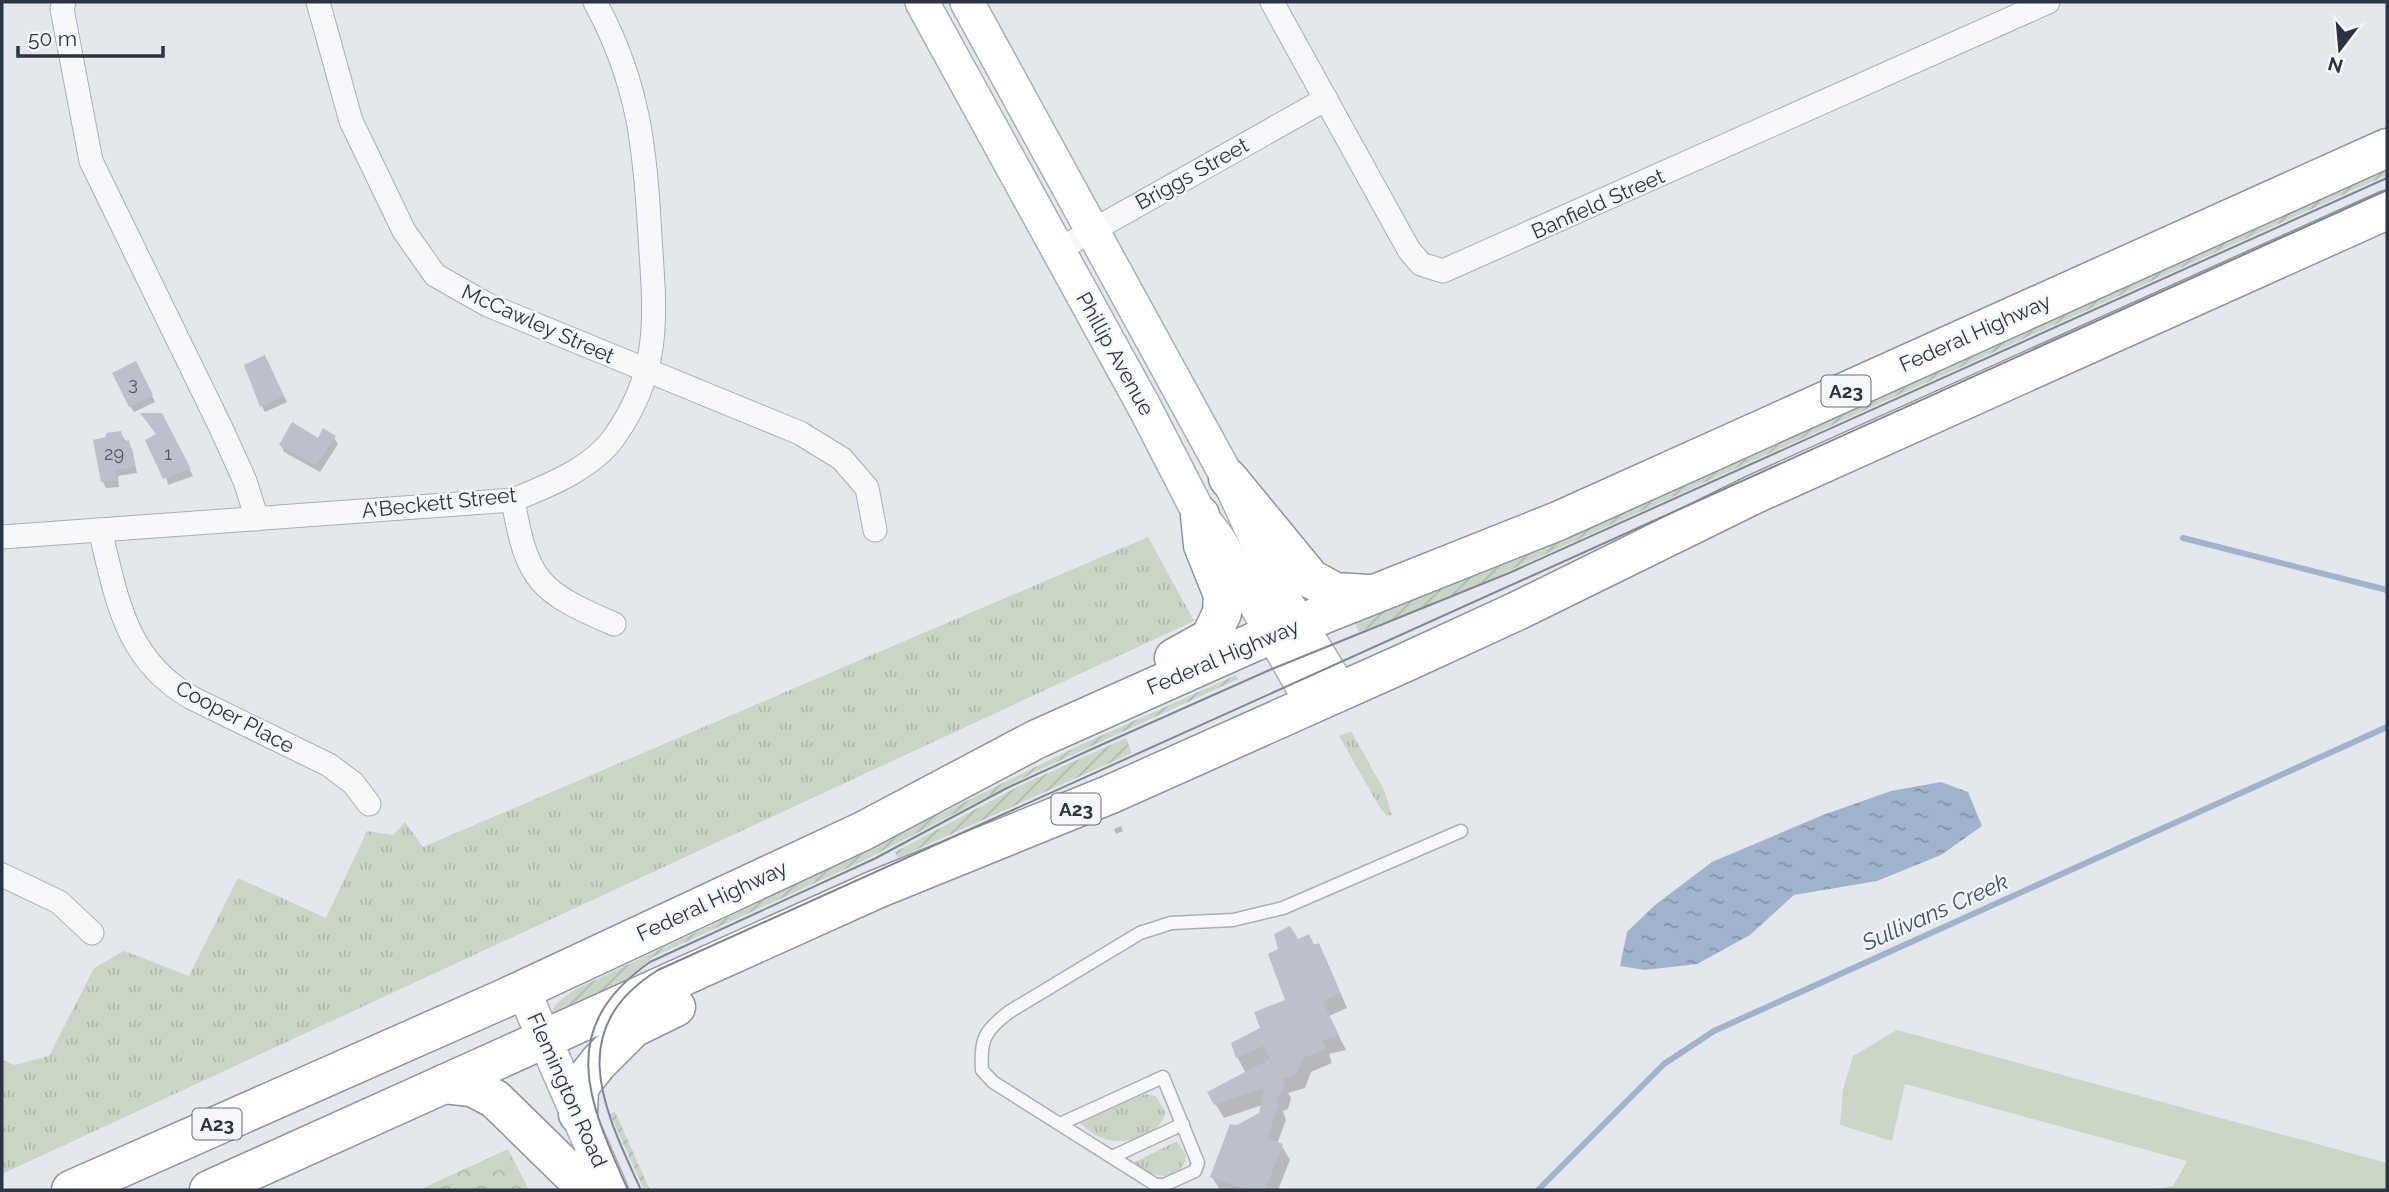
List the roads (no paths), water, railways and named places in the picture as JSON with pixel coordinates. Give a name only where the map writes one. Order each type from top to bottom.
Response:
[{"type":"highway","name":"Federal Highway","points":[[71,1190],[513,995],[863,831],[1037,739],[1368,594],[1558,521],[2387,148]]},
{"type":"highway","name":"A23","points":[[209,1190],[836,907],[1111,794],[1517,611],[1755,494],[2387,210]]},
{"type":"highway","points":[[1228,478],[1311,579],[1335,592],[1368,594]]},
{"type":"highway","points":[[1037,739],[1048,722],[1067,705],[1195,648],[1214,634],[1223,613],[1224,601],[1203,545],[1200,515]]},
{"type":"highway","points":[[578,1114],[579,1087],[633,1028],[793,951],[836,907]]},
{"type":"highway","points":[[444,1084],[472,1087],[495,1099],[590,1190]]},
{"type":"main road","name":"Phillip Avenue","points":[[922,2],[1200,515],[1286,629],[1326,697]]},
{"type":"main road","name":"Phillip Avenue","points":[[967,2],[1228,478],[1284,599],[1286,629]]},
{"type":"main road","name":"Flemington Road","points":[[513,995],[590,1190]]},
{"type":"main road","name":"Flemington Road","points":[[535,1045],[578,1114],[611,1190]]},
{"type":"street","points":[[64,2],[62,9],[91,161],[221,428],[245,481],[257,519]]},
{"type":"street","name":"McCawley Street","points":[[318,2],[351,121],[404,230],[435,275],[488,305],[800,433],[842,459],[867,488],[875,530]]},
{"type":"street","name":"A'Beckett Street","points":[[2,537],[513,500],[547,487],[583,466],[614,439],[639,396],[655,329],[644,139],[620,51],[594,2]]},
{"type":"street","name":"Banfield Street","points":[[1272,2],[1409,250],[1421,264],[1443,271],[1465,264],[2048,2]]},
{"type":"street","name":"Briggs Street","points":[[1058,250],[1326,99]]},
{"type":"street","points":[[513,500],[523,552],[542,583],[570,606],[614,624]]},
{"type":"street","name":"Cooper Place","points":[[100,530],[127,627],[153,668],[170,685],[192,698],[329,765],[353,783],[369,804]]},
{"type":"street","points":[[2,875],[59,902],[92,933]]},
{"type":"lane","points":[[1060,1124],[1163,1077],[1198,1163],[1195,1171],[1164,1185],[1156,1185],[993,1082],[982,1070],[981,1047],[994,1024],[1009,1012],[1140,933],[1171,923],[1233,920],[1283,908],[1461,831]]},
{"type":"lane","points":[[1112,1157],[1183,1124]]},
{"type":"water","points":[[1941,782],[1968,792],[1982,826],[1941,855],[1877,881],[1794,895],[1750,935],[1697,964],[1645,970],[1620,966],[1627,932],[1655,905],[1712,862],[1823,815],[1891,791]]},
{"type":"waterway","points":[[2183,538],[2387,590]]},
{"type":"waterway","name":"Sullivans Creek","points":[[1538,1190],[1664,1064],[1714,1031],[2387,727]]},
{"type":"tram line","points":[[628,1190],[601,1127],[588,1068],[591,1041],[601,1014],[620,987],[650,962],[874,859],[1007,788],[1092,749],[1272,669],[1509,573],[2387,178]]},
{"type":"tram line","points":[[641,1190],[605,1101],[600,1073],[601,1045],[610,1019],[628,993],[658,970],[2387,190]]}]
